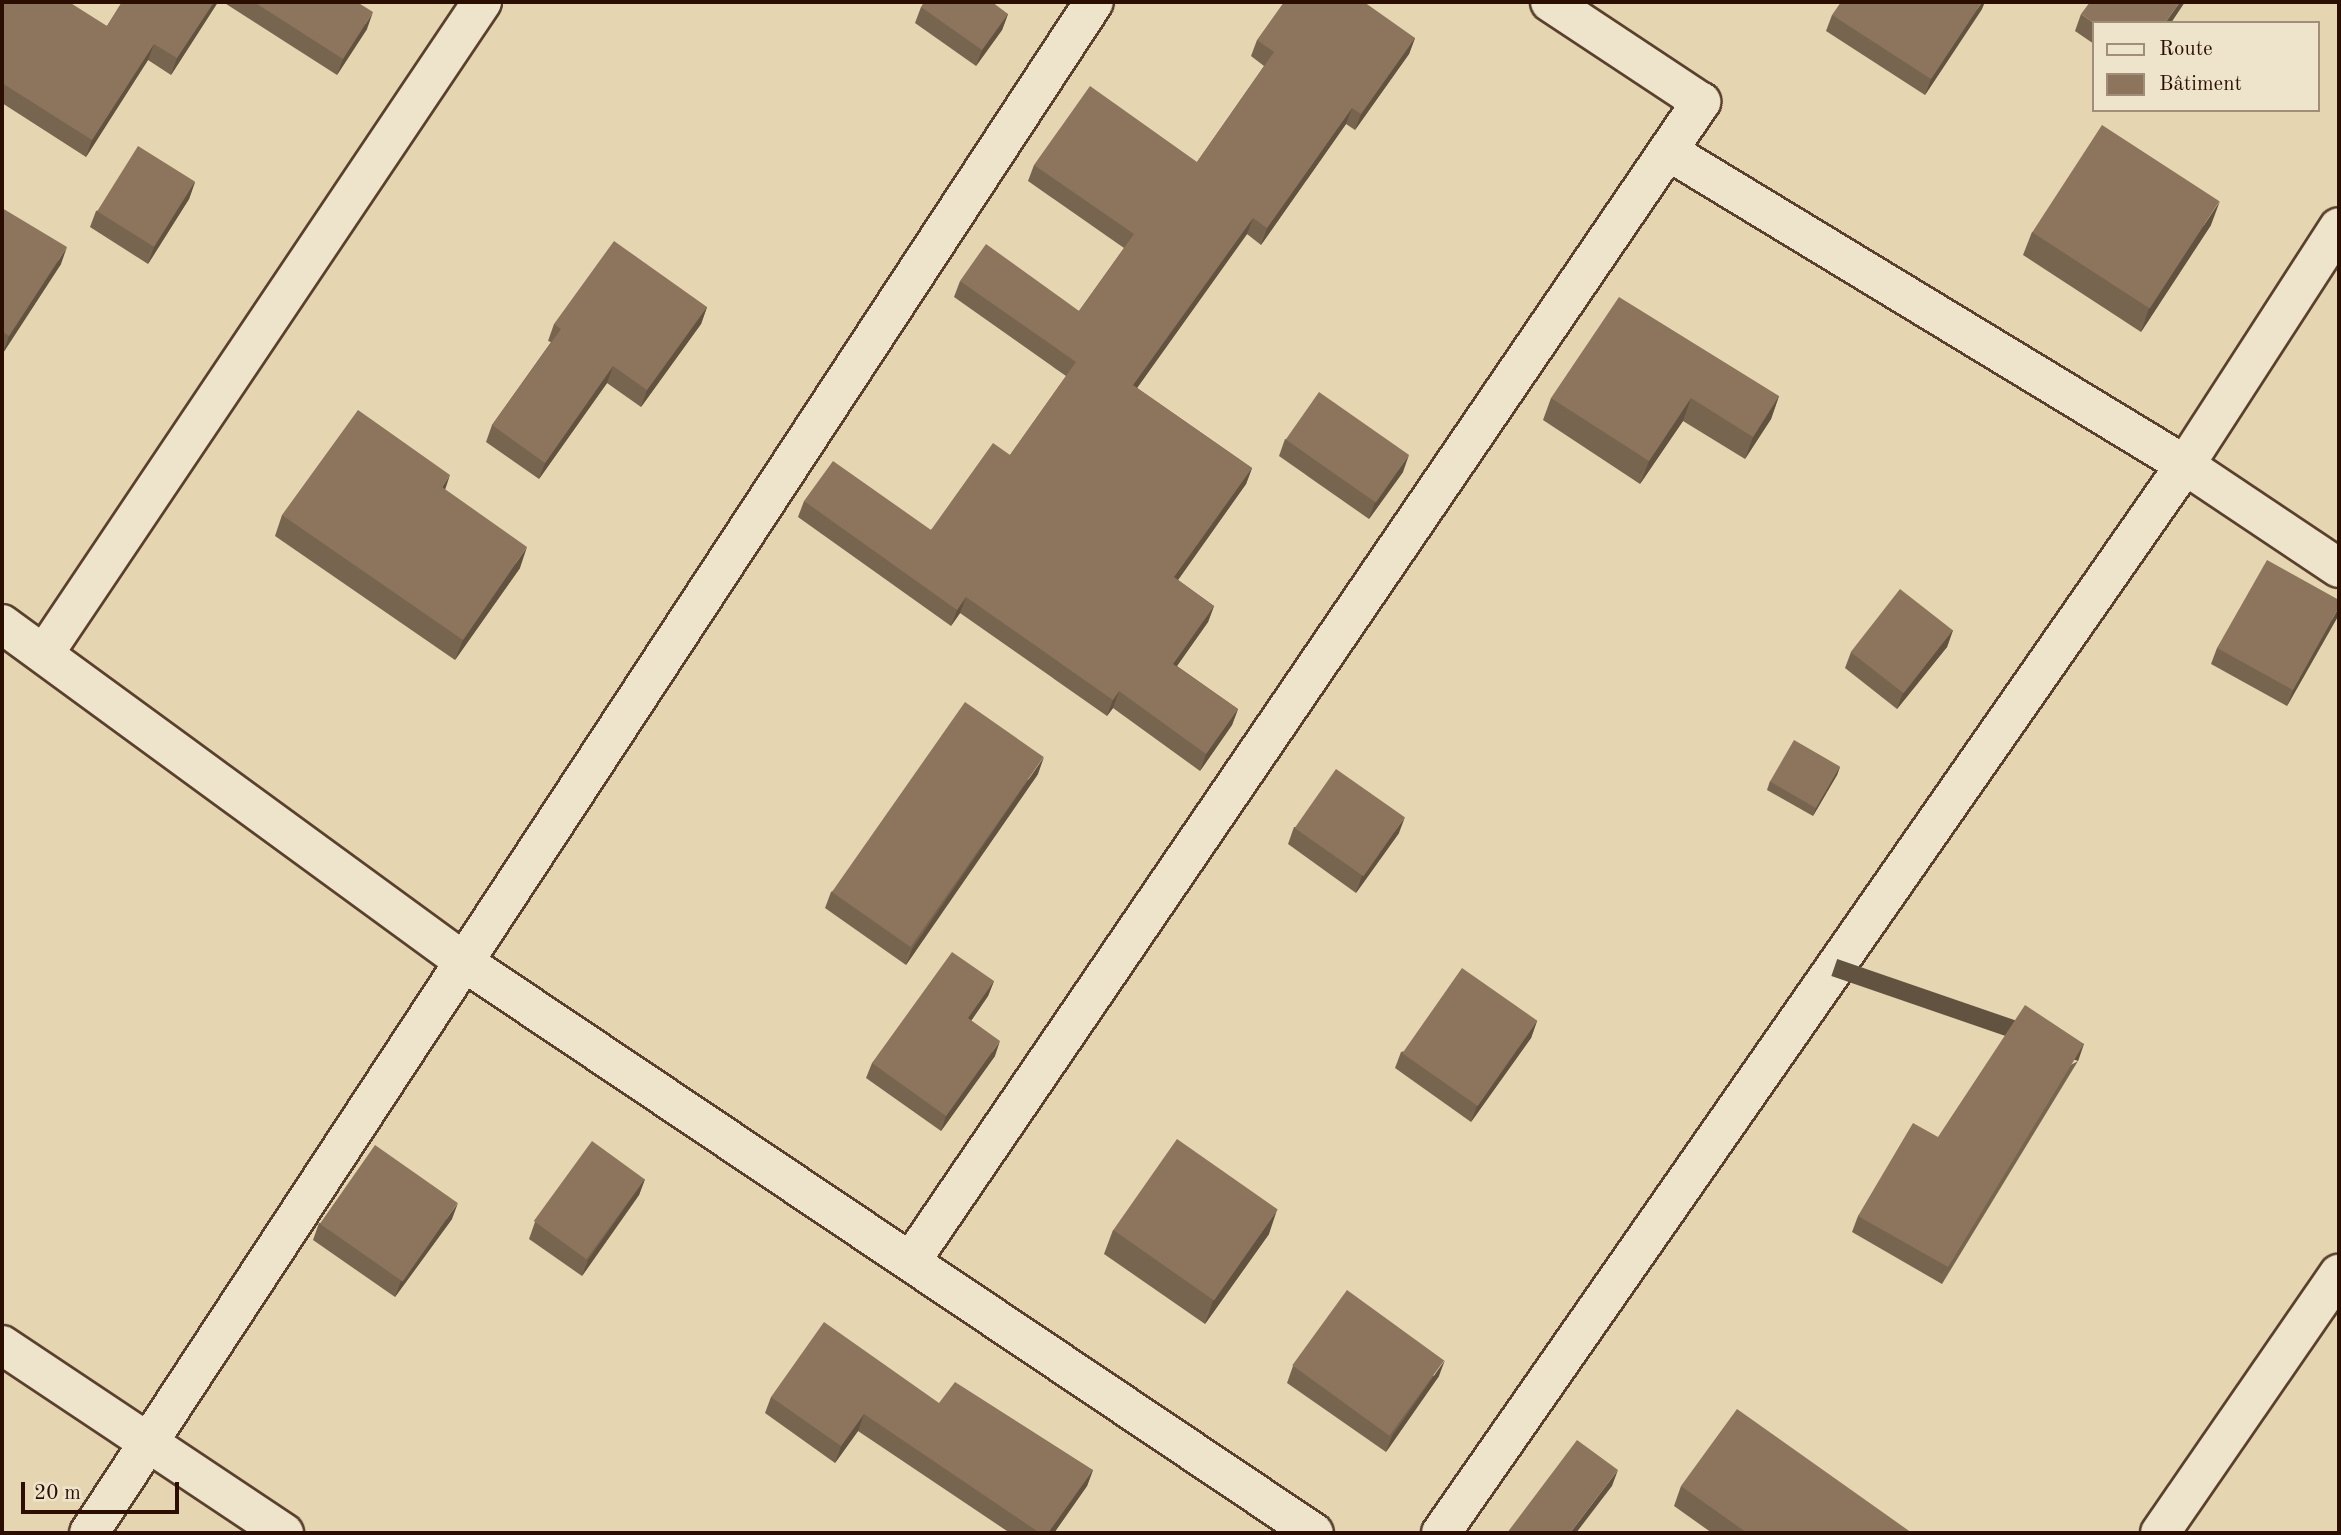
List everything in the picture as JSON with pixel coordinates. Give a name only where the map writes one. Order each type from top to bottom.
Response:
[{"type":"street","points":[[47,651],[482,2]]},
{"type":"street","points":[[89,1533],[467,964],[1094,2]]},
{"type":"street","points":[[911,1261],[1701,102],[1550,2]]},
{"type":"street","points":[[1668,151],[2185,465],[2339,568]]},
{"type":"street","points":[[1441,1533],[2185,465],[2339,226]]},
{"type":"street","points":[[2,624],[47,651],[467,964],[1314,1533]]},
{"type":"street","points":[[2160,1533],[2339,1274]]},
{"type":"street","points":[[2,1345],[284,1533]]},
{"type":"building","points":[[2,2],[69,2],[107,26],[122,2],[214,2],[177,58],[154,44],[92,140],[2,83]]},
{"type":"building","points":[[254,2],[357,2],[373,12],[343,59]]},
{"type":"building","points":[[924,2],[992,2],[1008,14],[982,50],[921,7]]},
{"type":"building","points":[[1284,2],[1364,2],[1415,38],[1361,114],[1352,108],[1267,228],[1253,218],[1133,385],[1252,468],[1174,577],[1214,606],[1173,664],[1238,709],[1206,754],[1119,691],[1113,700],[966,597],[957,610],[804,501],[833,461],[931,530],[993,443],[1010,455],[1076,362],[960,281],[986,244],[1079,311],[1134,234],[1034,165],[1090,86],[1197,162],[1274,52],[1257,40]]},
{"type":"building","points":[[1841,2],[1982,2],[1931,79],[1832,15]]},
{"type":"building","points":[[2090,2],[2180,2],[2166,21],[2092,22],[2081,14]]},
{"type":"building","points":[[2102,125],[2219,201],[2150,309],[2032,232]]},
{"type":"building","points":[[138,146],[195,182],[154,247],[97,211]]},
{"type":"building","points":[[2,208],[67,247],[9,336],[2,331]]},
{"type":"building","points":[[614,241],[707,307],[647,390],[613,366],[545,463],[492,425],[561,329],[554,324]]},
{"type":"building","points":[[1619,297],[1779,396],[1753,437],[1691,398],[1649,461],[1551,398]]},
{"type":"building","points":[[1319,392],[1409,455],[1376,503],[1286,440]]},
{"type":"building","points":[[358,410],[450,475],[442,487],[527,547],[463,640],[282,515]]},
{"type":"building","points":[[2267,560],[2339,600],[2339,607],[2293,690],[2217,648]]},
{"type":"building","points":[[1900,589],[1953,630],[1904,693],[1851,652]]},
{"type":"building","points":[[965,702],[1044,757],[911,947],[832,892]]},
{"type":"building","points":[[1794,740],[1840,767],[1816,808],[1770,782]]},
{"type":"building","points":[[1336,769],[1405,817],[1364,876],[1295,828]]},
{"type":"building","points":[[952,952],[994,981],[968,1018],[1000,1041],[946,1116],[872,1063]]},
{"type":"building","points":[[1462,968],[1537,1021],[1478,1106],[1402,1053]]},
{"type":"building","points":[[2025,1005],[2084,1044],[1948,1267],[1858,1216],[1913,1123],[1938,1137]]},
{"type":"building","points":[[1177,1139],[1278,1210],[1214,1300],[1113,1230]]},
{"type":"building","points":[[592,1141],[645,1179],[586,1259],[534,1221]]},
{"type":"building","points":[[375,1145],[458,1203],[403,1282],[320,1224]]},
{"type":"building","points":[[1347,1290],[1444,1361],[1389,1436],[1292,1365]]},
{"type":"building","points":[[824,1322],[939,1403],[955,1382],[1093,1470],[1048,1533],[1040,1533],[864,1414],[841,1446],[771,1397]]},
{"type":"building","points":[[1737,1409],[1912,1533],[1747,1533],[1681,1486]]},
{"type":"building","points":[[1577,1440],[1618,1470],[1570,1533],[1507,1533]]}]
